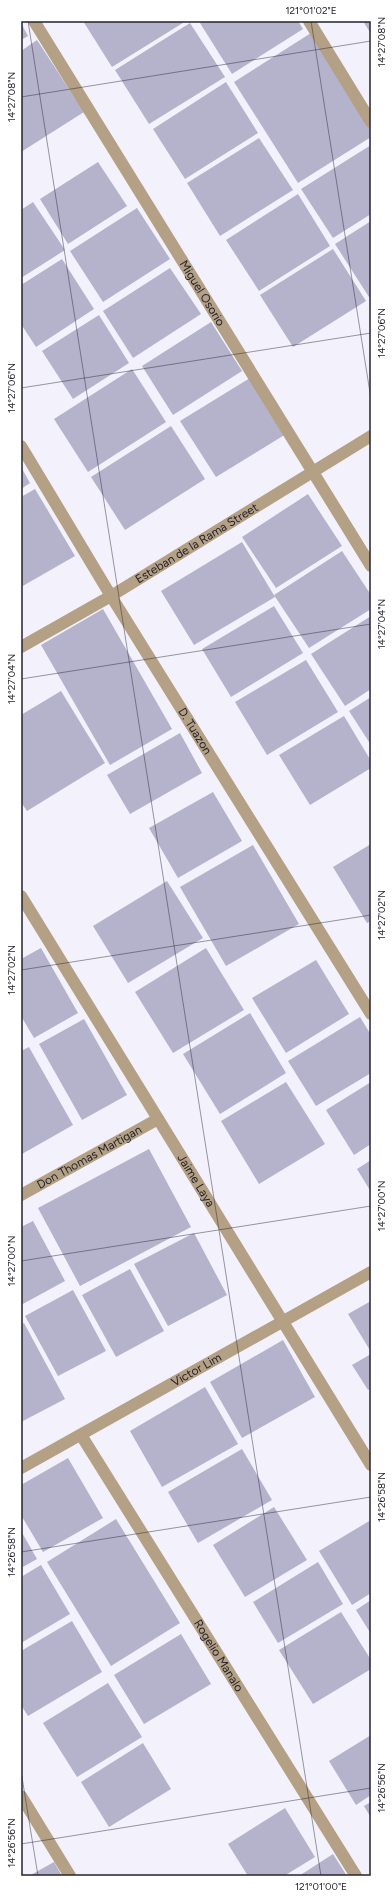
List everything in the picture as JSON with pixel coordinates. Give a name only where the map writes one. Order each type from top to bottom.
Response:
[{"type":"street","name":"Miguel Osorio","points":[[34,21],[371,566]]},
{"type":"street","points":[[309,21],[371,122]]},
{"type":"street","name":"Esteban de la Rama Street","points":[[21,647],[111,596],[371,436]]},
{"type":"street","name":"D. Tuazon","points":[[21,446],[111,596],[371,1014]]},
{"type":"street","name":"Jaime Laya","points":[[23,904],[158,1119],[371,1465]]},
{"type":"street","name":"Don Thomas Martigan","points":[[21,1195],[158,1119]]},
{"type":"street","name":"Victor Lim","points":[[21,1468],[371,1272]]},
{"type":"street","name":"Rogelio Manalo","points":[[80,1435],[356,1876]]},
{"type":"street","points":[[21,1796],[70,1876]]},
{"type":"building","points":[[83,21],[186,21],[112,67]]},
{"type":"building","points":[[202,21],[298,21],[303,29],[232,74],[200,23]]},
{"type":"building","points":[[363,21],[371,21],[371,34]]},
{"type":"building","points":[[21,23],[28,36],[21,40]]},
{"type":"building","points":[[190,23],[225,77],[149,124],[115,70]]},
{"type":"building","points":[[311,33],[371,128],[371,137],[298,183],[234,82]]},
{"type":"building","points":[[37,40],[84,112],[21,152],[21,51]]},
{"type":"building","points":[[226,82],[258,133],[185,179],[153,129]]},
{"type":"building","points":[[259,138],[293,190],[220,236],[187,183]]},
{"type":"building","points":[[371,145],[371,214],[333,238],[301,189]]},
{"type":"building","points":[[98,162],[127,206],[68,244],[40,199]]},
{"type":"building","points":[[298,194],[330,246],[259,291],[226,240]]},
{"type":"building","points":[[33,202],[65,250],[21,278],[21,210]]},
{"type":"building","points":[[137,208],[170,259],[103,302],[70,251]]},
{"type":"building","points":[[371,221],[371,295],[369,297],[335,244]]},
{"type":"building","points":[[333,249],[366,301],[293,347],[260,295]]},
{"type":"building","points":[[62,259],[94,309],[36,347],[21,324],[21,285]]},
{"type":"building","points":[[170,268],[201,314],[133,358],[103,311]]},
{"type":"building","points":[[99,315],[129,363],[73,399],[42,351]]},
{"type":"building","points":[[211,322],[242,371],[173,415],[142,366]]},
{"type":"building","points":[[132,369],[166,422],[88,472],[54,419]]},
{"type":"building","points":[[250,378],[286,434],[216,477],[180,421]]},
{"type":"building","points":[[171,426],[205,479],[125,530],[91,477]]},
{"type":"building","points":[[21,467],[30,483],[21,489]]},
{"type":"building","points":[[35,489],[75,556],[21,587],[21,497]]},
{"type":"building","points":[[308,494],[342,546],[276,588],[242,537]]},
{"type":"building","points":[[242,542],[275,597],[194,645],[161,591]]},
{"type":"building","points":[[342,551],[371,595],[371,609],[309,648],[274,595]]},
{"type":"building","points":[[274,606],[303,653],[231,697],[202,649]]},
{"type":"building","points":[[103,609],[172,729],[110,765],[41,645]]},
{"type":"building","points":[[371,616],[371,689],[345,706],[311,654]]},
{"type":"building","points":[[306,660],[338,712],[267,755],[235,702]]},
{"type":"building","points":[[61,691],[105,763],[27,811],[21,802],[21,715]]},
{"type":"building","points":[[371,697],[371,745],[349,711]]},
{"type":"building","points":[[344,716],[371,761],[371,768],[310,805],[279,755]]},
{"type":"building","points":[[180,733],[202,773],[130,814],[107,775]]},
{"type":"building","points":[[213,792],[242,841],[178,878],[149,828]]},
{"type":"building","points":[[371,844],[371,921],[367,923],[333,867]]},
{"type":"building","points":[[253,845],[299,924],[226,966],[180,887]]},
{"type":"building","points":[[167,881],[203,938],[128,983],[93,926]]},
{"type":"building","points":[[41,948],[78,1013],[34,1038],[21,1016],[21,959]]},
{"type":"building","points":[[206,948],[244,1010],[173,1053],[135,992]]},
{"type":"building","points":[[316,960],[349,1014],[286,1053],[252,998]]},
{"type":"building","points":[[250,1013],[286,1073],[220,1114],[183,1054]]},
{"type":"building","points":[[360,1017],[371,1035],[371,1073],[316,1106],[288,1061]]},
{"type":"building","points":[[84,1019],[127,1095],[82,1120],[39,1044]]},
{"type":"building","points":[[29,1047],[73,1125],[22,1154],[21,1051]]},
{"type":"building","points":[[286,1082],[325,1144],[259,1184],[221,1121]]},
{"type":"building","points":[[371,1082],[371,1144],[354,1155],[326,1110]]},
{"type":"building","points":[[149,1149],[191,1227],[80,1286],[38,1208]]},
{"type":"building","points":[[371,1160],[371,1192],[357,1169]]},
{"type":"building","points":[[33,1221],[65,1281],[21,1305],[21,1227]]},
{"type":"building","points":[[194,1233],[227,1295],[168,1326],[134,1264]]},
{"type":"building","points":[[130,1269],[164,1331],[116,1357],[82,1295]]},
{"type":"building","points":[[73,1290],[106,1351],[58,1376],[25,1316]]},
{"type":"building","points":[[371,1301],[371,1352],[348,1314]]},
{"type":"building","points":[[24,1323],[65,1399],[21,1422],[21,1324]]},
{"type":"building","points":[[283,1340],[315,1397],[242,1438],[210,1382]]},
{"type":"building","points":[[371,1354],[371,1388],[368,1390],[352,1365]]},
{"type":"building","points":[[205,1387],[238,1444],[162,1487],[130,1431]]},
{"type":"building","points":[[242,1449],[272,1500],[198,1543],[168,1492]]},
{"type":"building","points":[[68,1458],[103,1518],[43,1552],[21,1515],[21,1485]]},
{"type":"building","points":[[274,1507],[307,1560],[245,1597],[213,1545]]},
{"type":"building","points":[[116,1519],[180,1623],[111,1666],[47,1562]]},
{"type":"building","points":[[371,1520],[371,1593],[352,1605],[319,1551]]},
{"type":"building","points":[[21,1531],[37,1559],[21,1568]]},
{"type":"building","points":[[318,1562],[343,1604],[278,1643],[253,1602]]},
{"type":"building","points":[[41,1565],[70,1614],[21,1643],[21,1577]]},
{"type":"building","points":[[371,1600],[371,1634],[356,1610]]},
{"type":"building","points":[[341,1612],[371,1660],[371,1669],[313,1704],[279,1650]]},
{"type":"building","points":[[72,1621],[102,1672],[28,1716],[21,1705],[21,1651]]},
{"type":"building","points":[[181,1634],[211,1684],[144,1724],[114,1675]]},
{"type":"building","points":[[108,1683],[142,1737],[77,1777],[43,1723]]},
{"type":"building","points":[[371,1735],[371,1795],[356,1805],[329,1761]]},
{"type":"building","points":[[143,1743],[171,1789],[109,1827],[81,1782]]},
{"type":"building","points":[[371,1802],[371,1818],[364,1806]]},
{"type":"building","points":[[285,1808],[315,1857],[284,1876],[248,1876],[228,1844]]},
{"type":"building","points":[[333,1854],[347,1876],[299,1876]]},
{"type":"building","points":[[54,1862],[62,1876],[29,1876]]}]
